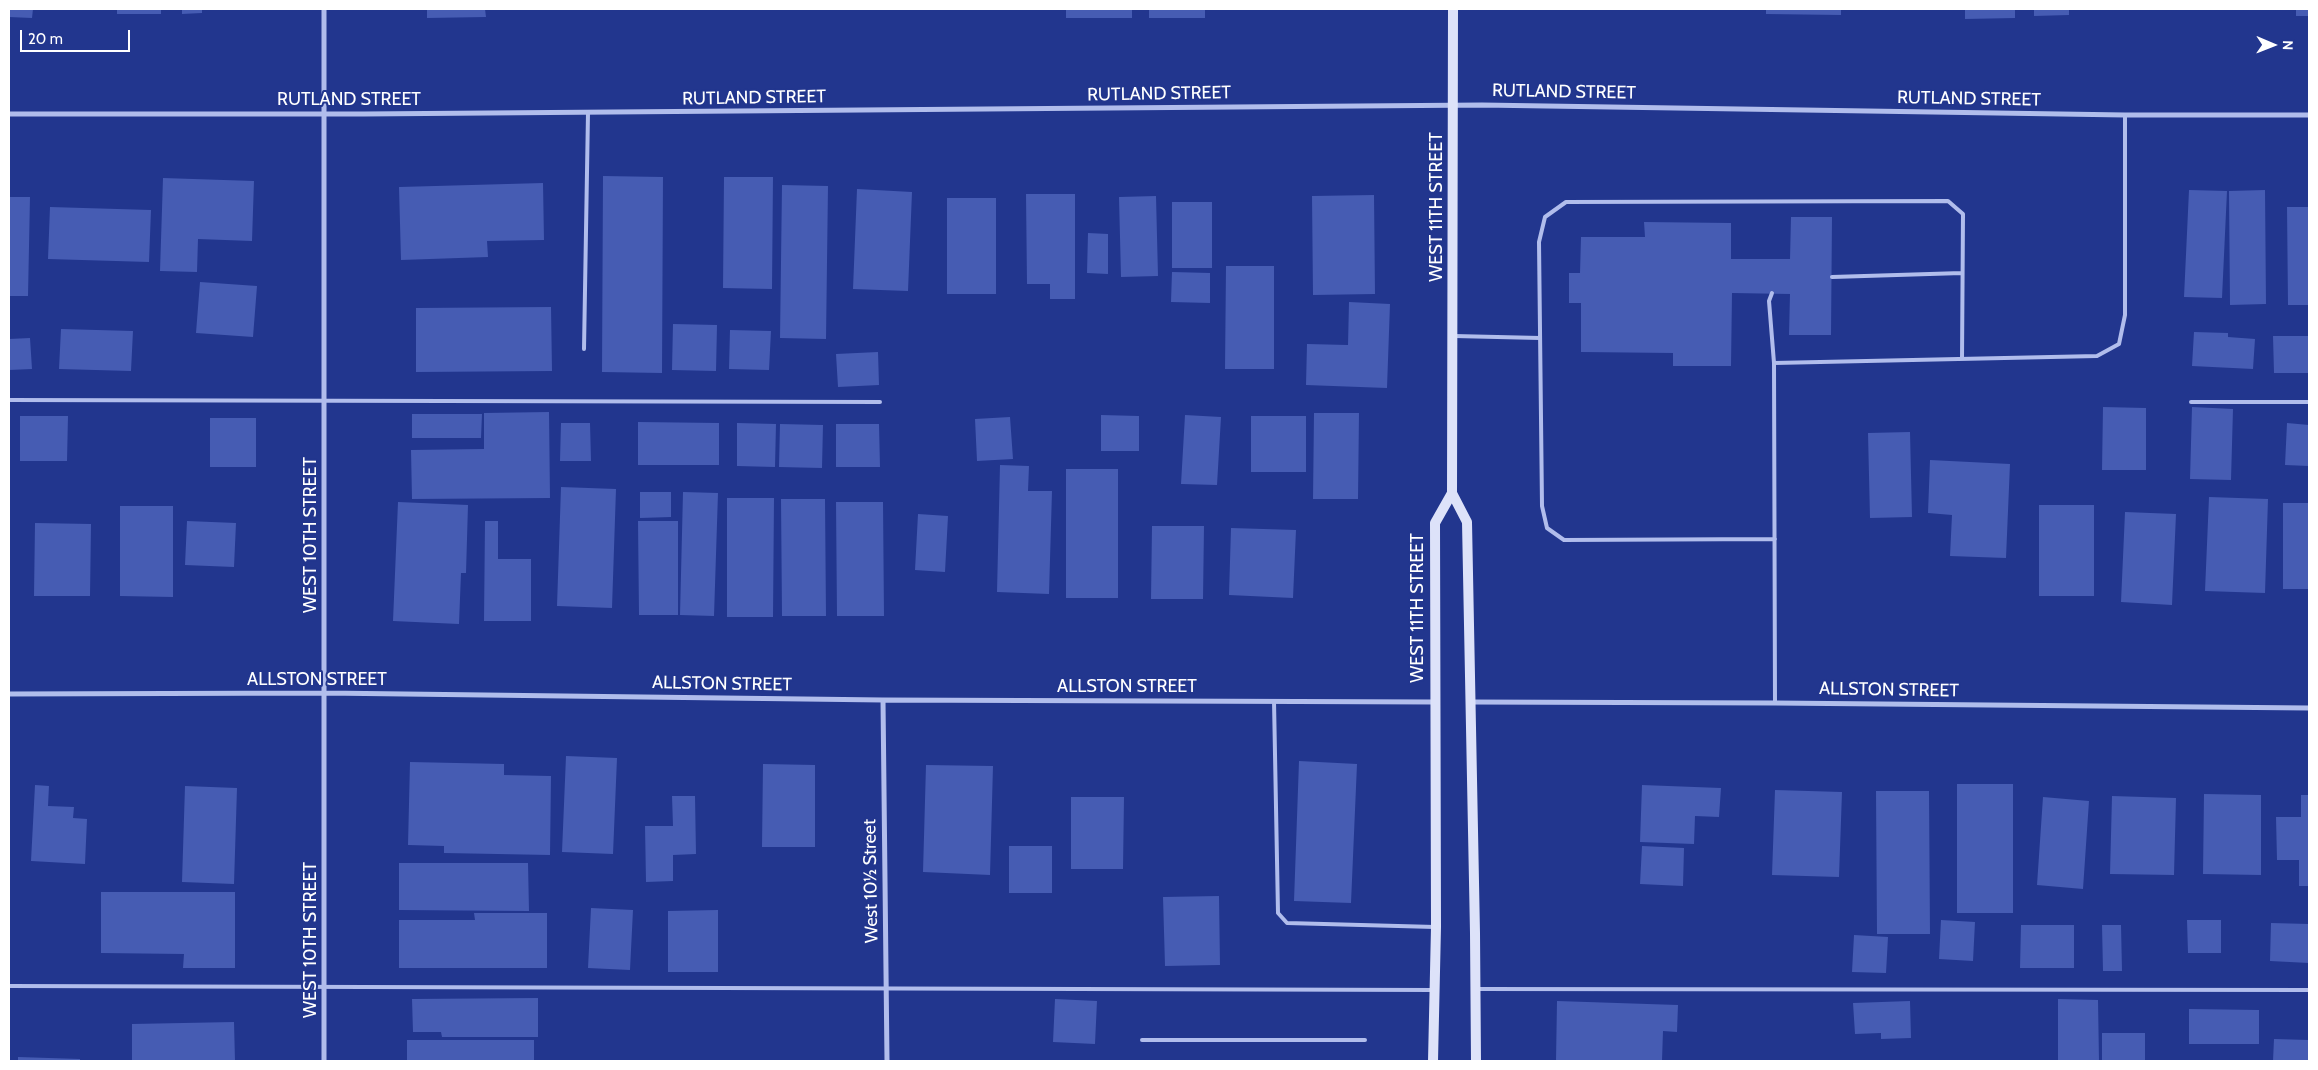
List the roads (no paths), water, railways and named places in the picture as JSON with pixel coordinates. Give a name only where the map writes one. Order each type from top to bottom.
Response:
[{"type":"main road","name":"WEST 11TH STREET","points":[[1433,1061],[1436,927],[1435,523],[1452,492],[1454,336],[1453,9]]},
{"type":"main road","points":[[1452,492],[1467,522],[1476,1061]]},
{"type":"street","name":"WEST 10TH STREET","points":[[324,9],[324,1061]]},
{"type":"street","name":"RUTLAND STREET","points":[[9,114],[588,113],[1453,105],[2125,115],[2309,115]]},
{"type":"street","name":"ALLSTON STREET","points":[[9,694],[324,693],[883,700],[1435,702]]},
{"type":"street","name":"West 10½ Street","points":[[883,700],[887,1061]]},
{"type":"street","name":"ALLSTON STREET","points":[[1469,702],[1775,702],[2309,708]]},
{"type":"lane","points":[[584,349],[588,113]]},
{"type":"lane","points":[[1774,363],[2097,356],[2119,344],[2125,315],[2125,115]]},
{"type":"lane","points":[[1775,539],[1564,540],[1547,528],[1542,506],[1539,242],[1545,217],[1566,202],[1948,201],[1963,214],[1962,359]]},
{"type":"lane","points":[[1832,277],[1962,273]]},
{"type":"lane","points":[[1772,293],[1769,301],[1774,363],[1775,702]]},
{"type":"lane","points":[[1454,336],[1540,338]]},
{"type":"lane","points":[[9,400],[880,402]]},
{"type":"lane","points":[[2191,402],[2309,402]]},
{"type":"lane","points":[[1274,701],[1278,913],[1287,923],[1436,927]]},
{"type":"lane","points":[[9,986],[1435,990]]},
{"type":"lane","points":[[1476,989],[2309,990]]},
{"type":"lane","points":[[1142,1040],[1365,1040]]}]
